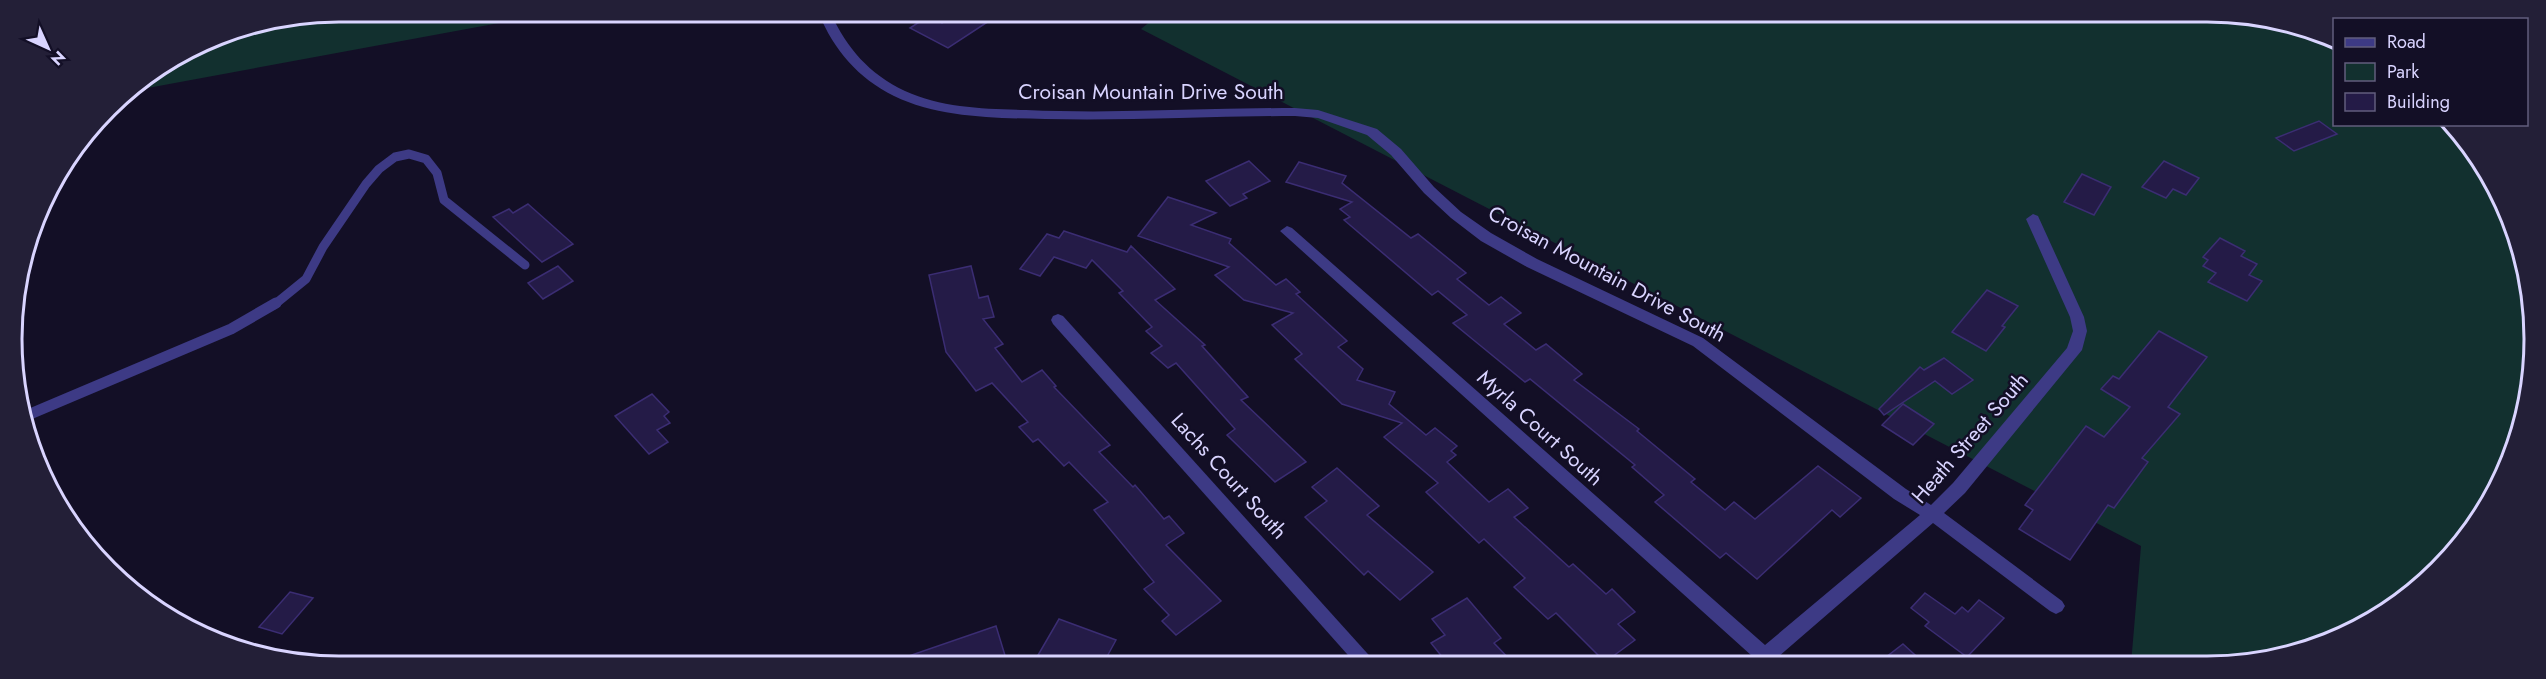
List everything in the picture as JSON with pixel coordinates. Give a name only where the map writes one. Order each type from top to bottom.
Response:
[{"type":"street","name":"Croisan Mountain Drive South","points":[[829,23],[841,48],[867,74],[902,94],[940,105],[976,111],[1063,116],[1295,112],[1318,114],[1357,124],[1385,141],[1443,203],[1477,230],[1532,263],[1698,342],[1900,494],[1954,528],[2056,606]]},
{"type":"street","name":"Heath Street South","points":[[1766,656],[1931,515],[1959,488],[2074,350],[2080,331],[2077,317],[2033,219]]},
{"type":"street","name":"Myrla Court South","points":[[1287,231],[1757,656]]},
{"type":"street","name":"Lachs Court South","points":[[1058,320],[1361,656]]},
{"type":"lane","points":[[31,413],[211,338],[282,300],[306,279],[322,247],[366,184],[379,169],[395,157],[410,154],[426,159],[437,173],[444,200],[525,265]]},
{"type":"green space","points":[[499,23],[147,88],[181,65],[218,47],[257,33],[298,25]]},
{"type":"green space","points":[[1148,23],[2227,23],[2289,33],[2333,49],[2333,126],[2441,126],[2481,181],[2507,238],[2521,298],[2523,360],[2513,422],[2491,480],[2470,516],[2431,564],[2383,603],[2347,624],[2289,646],[2227,656],[2132,656],[2141,546],[1141,29]]},
{"type":"building","points":[[918,23],[986,23],[948,48],[910,28]]},
{"type":"building","points":[[2319,121],[2337,134],[2294,151],[2276,138]]},
{"type":"building","points":[[1249,161],[1270,181],[1243,194],[1247,198],[1230,206],[1206,181]]},
{"type":"building","points":[[2164,161],[2199,178],[2186,195],[2173,189],[2166,198],[2142,187]]},
{"type":"building","points":[[1299,162],[1346,176],[1342,183],[1411,238],[1418,234],[1466,273],[1457,279],[1489,305],[1501,297],[1521,313],[1504,324],[1536,350],[1546,344],[1582,374],[1574,380],[1639,429],[1637,431],[1695,479],[1691,482],[1725,510],[1734,502],[1755,519],[1818,466],[1861,498],[1840,517],[1832,510],[1757,579],[1726,553],[1720,558],[1655,502],[1664,495],[1632,467],[1635,465],[1530,379],[1525,382],[1453,323],[1467,315],[1438,291],[1432,295],[1344,220],[1350,217],[1340,209],[1352,202],[1286,182]]},
{"type":"building","points":[[2082,174],[2111,187],[2094,215],[2064,202]]},
{"type":"building","points":[[1168,197],[1216,213],[1191,225],[1231,239],[1229,243],[1276,285],[1286,279],[1300,292],[1296,294],[1347,341],[1338,347],[1363,369],[1357,380],[1395,392],[1389,404],[1426,435],[1435,428],[1457,446],[1451,451],[1456,455],[1447,462],[1489,502],[1508,489],[1528,508],[1514,517],[1569,567],[1573,564],[1606,594],[1612,589],[1635,612],[1618,624],[1635,640],[1613,656],[1599,656],[1556,613],[1548,619],[1514,587],[1525,578],[1484,539],[1479,543],[1426,492],[1438,483],[1384,437],[1402,423],[1342,404],[1295,359],[1302,354],[1272,325],[1293,313],[1244,300],[1215,275],[1229,267],[1138,236]]},
{"type":"building","points":[[528,204],[573,244],[542,262],[493,217],[509,209],[513,213]]},
{"type":"building","points":[[1064,231],[1127,252],[1131,246],[1175,289],[1155,300],[1205,345],[1202,346],[1248,397],[1241,400],[1306,462],[1275,482],[1227,435],[1235,429],[1176,363],[1168,368],[1151,353],[1162,346],[1146,331],[1152,327],[1119,293],[1123,291],[1092,260],[1086,268],[1054,257],[1040,276],[1020,269],[1047,234],[1059,238]]},
{"type":"building","points":[[2220,238],[2245,251],[2241,256],[2257,264],[2249,275],[2262,281],[2247,301],[2208,282],[2216,273],[2203,266],[2208,260],[2203,257]]},
{"type":"building","points":[[558,266],[573,281],[543,299],[528,283]]},
{"type":"building","points":[[971,266],[979,298],[988,296],[994,317],[983,319],[1003,344],[995,348],[1022,382],[1042,370],[1056,386],[1054,387],[1110,445],[1099,452],[1133,487],[1135,485],[1164,519],[1169,516],[1184,533],[1166,545],[1221,601],[1176,635],[1162,621],[1169,615],[1144,589],[1154,582],[1094,510],[1108,502],[1069,462],[1064,466],[1038,439],[1033,442],[1019,427],[1028,422],[992,383],[976,391],[946,352],[929,275]]},
{"type":"building","points":[[1987,290],[2018,306],[1986,351],[1952,332]]},
{"type":"building","points":[[2159,331],[2207,357],[2168,407],[2180,414],[2142,458],[2148,462],[2114,508],[2108,505],[2070,560],[2019,529],[2033,510],[2025,505],[2086,426],[2104,437],[2130,407],[2101,389],[2113,376],[2119,379]]},
{"type":"building","points":[[1944,358],[1973,380],[1952,394],[1935,381],[1884,415],[1879,409],[1920,367],[1924,370]]},
{"type":"building","points":[[652,394],[669,412],[664,416],[670,423],[657,430],[668,442],[649,454],[615,416]]},
{"type":"building","points":[[1903,404],[1934,424],[1913,445],[1882,425]]},
{"type":"building","points":[[1337,468],[1379,506],[1367,515],[1433,572],[1400,600],[1368,571],[1364,575],[1305,517],[1327,501],[1312,487]]},
{"type":"building","points":[[290,592],[313,598],[282,634],[259,627]]},
{"type":"building","points":[[1925,593],[1955,614],[1962,607],[1968,612],[1979,600],[2004,618],[1966,656],[1925,626],[1929,622],[1911,608]]},
{"type":"building","points":[[1467,598],[1501,638],[1494,643],[1506,656],[1441,656],[1431,643],[1445,635],[1432,619]]},
{"type":"building","points":[[1059,619],[1116,640],[1107,656],[1037,656]]},
{"type":"building","points":[[996,626],[1005,656],[909,656]]},
{"type":"building","points":[[1903,644],[1916,656],[1887,656]]}]
